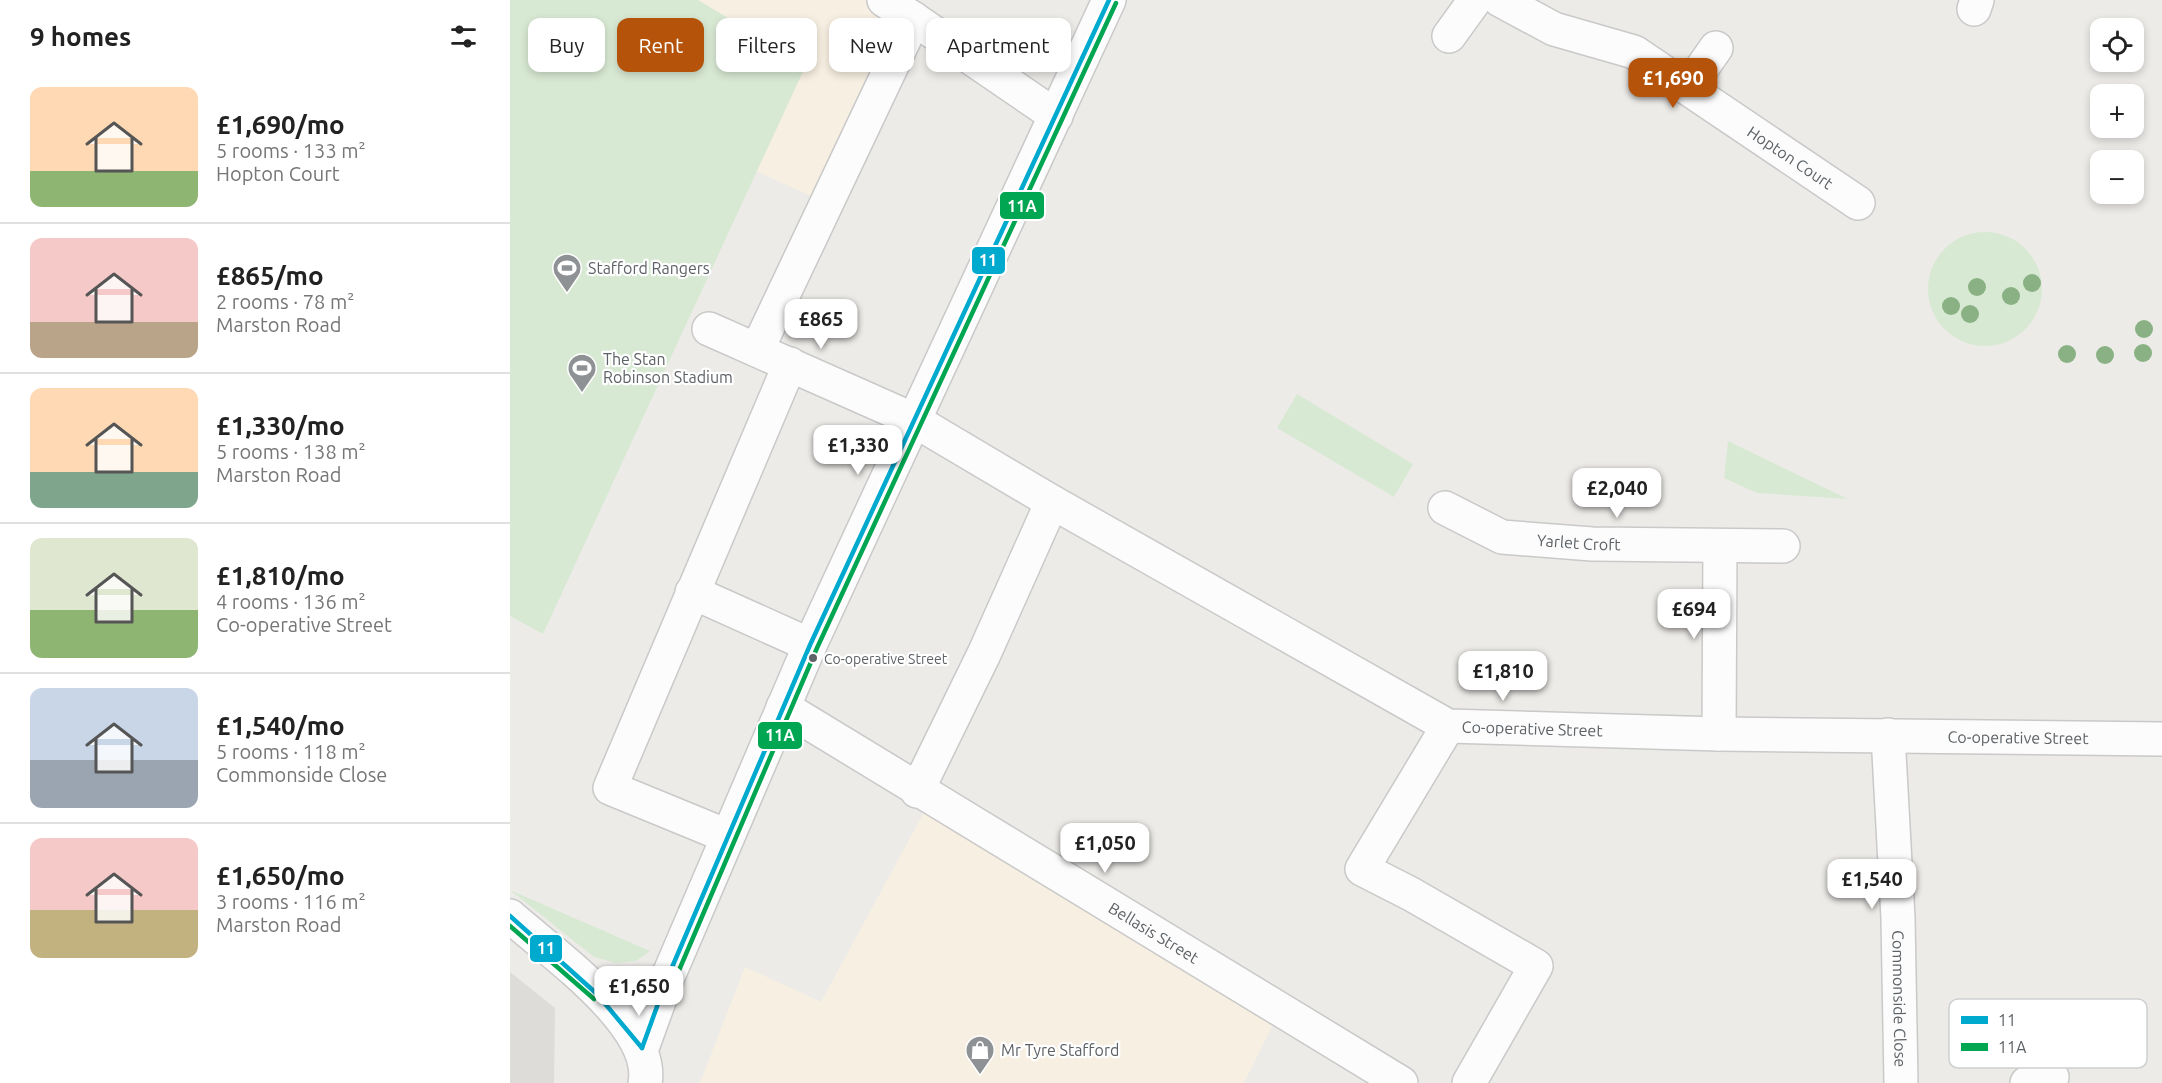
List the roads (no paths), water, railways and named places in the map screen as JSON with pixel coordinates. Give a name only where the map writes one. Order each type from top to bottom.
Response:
[{"type":"street","points":[[884,0],[912,18]]},
{"type":"street","points":[[642,1048],[667,979],[810,645],[912,419],[1109,0]]},
{"type":"street","points":[[1449,36],[1475,0]]},
{"type":"street","name":"Hopton Court","points":[[1500,0],[1554,29],[1634,52],[1858,203]]},
{"type":"street","points":[[914,19],[1056,116]]},
{"type":"street","points":[[1688,88],[1716,48]]},
{"type":"street","points":[[757,350],[889,72]]},
{"type":"street","name":"Co-operative Street","points":[[709,329],[912,419],[1052,502],[1448,726],[1719,734],[2162,739]]},
{"type":"street","points":[[727,837],[610,788],[790,364]]},
{"type":"street","points":[[917,791],[984,654],[1052,502]]},
{"type":"street","name":"Yarlet Croft","points":[[1445,508],[1502,537],[1592,544],[1783,546]]},
{"type":"street","points":[[1719,734],[1720,546]]},
{"type":"street","points":[[692,592],[810,645]]},
{"type":"street","name":"Bellasis Street","points":[[783,707],[917,791],[1401,1083]]},
{"type":"street","points":[[1448,726],[1362,869],[1411,894],[1536,966],[1469,1083]]},
{"type":"street","name":"Commonside Close","points":[[1887,735],[1898,918],[1901,1083]]},
{"type":"street","points":[[510,916],[599,993],[626,1024],[642,1048],[647,1074],[645,1083]]},
{"type":"street","points":[[599,993],[622,995],[639,991],[667,979]]},
{"type":"place","name":"Stafford Rangers","points":[[567,294]]},
{"type":"place","name":"The Stan Robinson Stadium","points":[[582,394]]},
{"type":"place","name":"Co-operative Street","points":[[813,658]]},
{"type":"place","name":"Mr Tyre Stafford","points":[[980,1076]]}]
